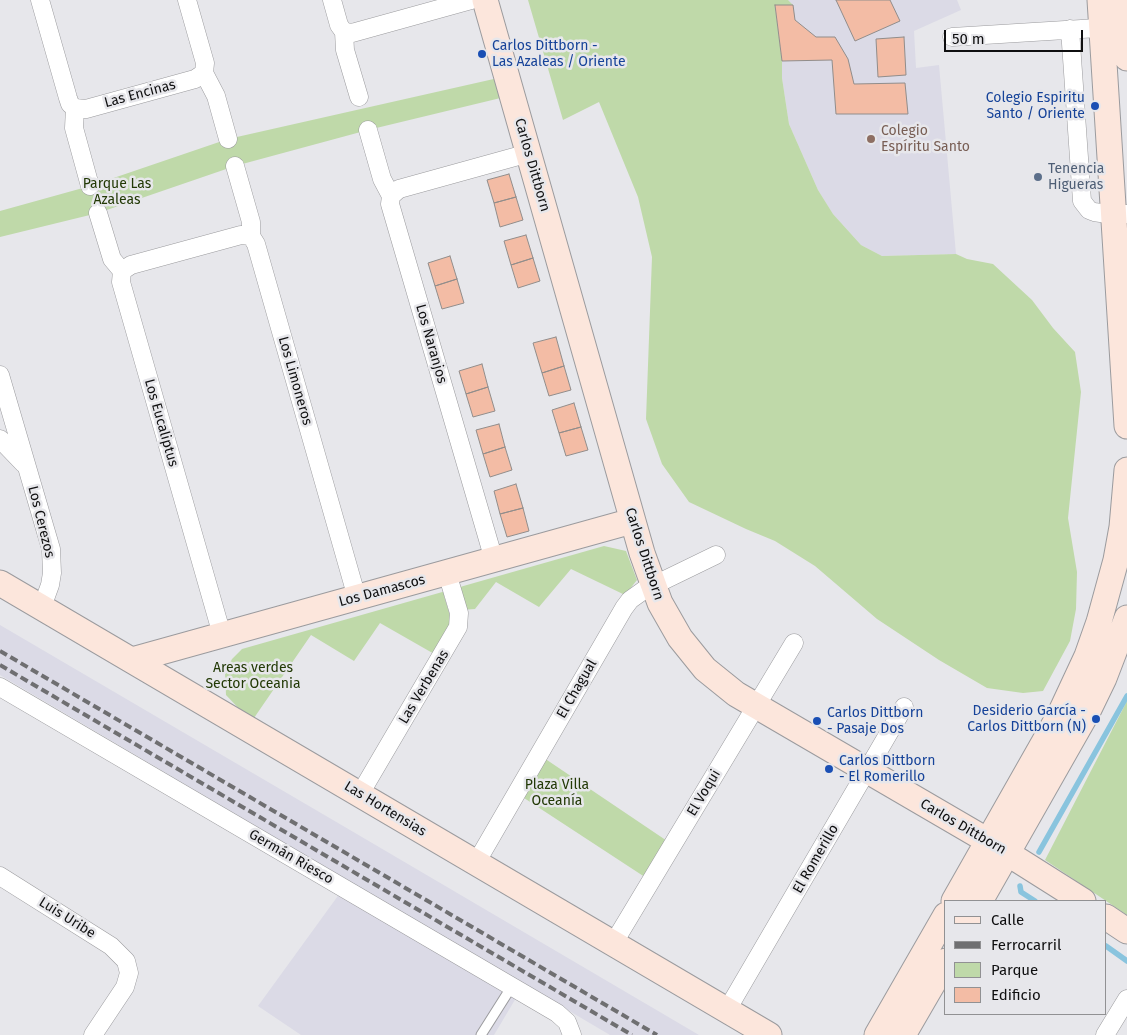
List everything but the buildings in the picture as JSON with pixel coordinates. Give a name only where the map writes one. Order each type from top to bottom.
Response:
[{"type":"street","points":[[40,0],[68,98],[70,104],[75,108],[74,128],[90,186]]},
{"type":"street","points":[[187,0],[205,63],[204,73],[216,96],[228,139]]},
{"type":"street","points":[[332,0],[339,26],[344,32],[346,50],[359,97]]},
{"type":"street","points":[[344,32],[352,33],[470,0]]},
{"type":"street","name":"Carlos Dittborn","points":[[485,0],[632,521],[653,585],[669,621],[692,654],[720,682],[756,707],[998,847],[1081,900]]},
{"type":"street","points":[[1100,0],[1127,58]]},
{"type":"street","points":[[1123,0],[1113,27],[1127,426]]},
{"type":"street","points":[[952,36],[1113,27]]},
{"type":"street","points":[[1070,29],[1082,201],[1089,210],[1094,212],[1121,214]]},
{"type":"street","name":"Las Encinas","points":[[75,108],[81,110],[195,80],[204,73]]},
{"type":"street","name":"Los Naranjos","points":[[368,130],[382,179],[391,196],[390,204],[494,560]]},
{"type":"street","points":[[391,196],[399,190],[529,153]]},
{"type":"street","name":"Los Limoneros","points":[[235,166],[251,222],[251,236],[256,244],[357,598]]},
{"type":"street","name":"Los Eucaliptus","points":[[98,213],[112,259],[122,271],[120,282],[222,635]]},
{"type":"street","points":[[122,271],[131,265],[222,240],[241,235],[251,236]]},
{"type":"street","name":"Los Cerezos","points":[[0,376],[48,538],[51,555],[50,585],[42,607]]},
{"type":"street","name":"Los Cerezos","points":[[0,439],[27,466]]},
{"type":"street","points":[[980,900],[998,847],[1095,635],[1116,560],[1122,527],[1127,470]]},
{"type":"street","name":"Los Damascos","points":[[132,660],[632,521]]},
{"type":"street","name":"El Chagual","points":[[476,863],[624,608],[636,595],[653,585],[716,555]]},
{"type":"street","name":"Las Verbenas","points":[[360,794],[458,627],[459,612],[447,573]]},
{"type":"street","name":"Las Hortensias","points":[[0,583],[769,1035]]},
{"type":"street","points":[[955,900],[998,847],[1088,711],[1127,618]]},
{"type":"street","points":[[1095,635],[1118,643]]},
{"type":"street","name":"El Voqui","points":[[613,944],[794,643]]},
{"type":"street","name":"Germán Riesco","points":[[0,687],[563,1016],[572,1035]]},
{"type":"street","name":"El Romerillo","points":[[727,1010],[904,706]]},
{"type":"street","name":"Luis Uribe","points":[[0,876],[111,946],[120,954],[128,966],[129,973],[125,987],[93,1035]]},
{"type":"street","points":[[877,1035],[944,918]]},
{"type":"street","points":[[1107,918],[1127,931]]},
{"type":"street","points":[[903,1035],[944,964]]},
{"type":"street","points":[[1105,1035],[1127,999]]},
{"type":"lane","points":[[481,1035],[512,986]]},
{"type":"shaded area","name":"Colegio Espíritu Santo","points":[[788,0],[957,0],[961,10],[914,31],[916,68],[939,65],[956,254],[882,256],[861,245],[833,214],[818,190],[789,124],[782,78],[782,61],[775,5],[792,5]]},
{"type":"shaded area","points":[[0,625],[699,1035],[610,1035],[0,675]]},
{"type":"shaded area","points":[[340,893],[516,998],[494,1035],[301,1035],[258,1006]]},
{"type":"green space","points":[[528,0],[788,0],[793,5],[775,6],[782,61],[782,78],[789,124],[818,190],[833,214],[861,245],[882,256],[956,254],[967,259],[993,264],[1032,300],[1053,328],[1075,352],[1081,392],[1068,518],[1077,572],[1076,609],[1070,641],[1043,691],[1023,693],[987,688],[939,660],[877,619],[815,566],[775,541],[689,502],[662,464],[646,419],[652,257],[638,197],[599,102],[563,120]]},
{"type":"green space","name":"Parque Las Azaleas","points":[[507,76],[513,95],[368,130],[235,166],[98,213],[0,237],[0,211],[90,186],[228,139]]},
{"type":"green space","name":"Areas verdes Sector Oceania","points":[[604,546],[626,551],[637,580],[625,595],[571,569],[539,607],[496,582],[475,609],[461,610],[456,593],[444,596],[452,622],[436,655],[380,623],[354,661],[311,635],[254,718],[245,715],[226,695],[225,674],[232,659],[242,649]]},
{"type":"green space","points":[[1127,701],[1127,915],[1045,860]]},
{"type":"green space","name":"Plaza Villa Oceanía","points":[[544,758],[679,849],[657,885],[521,796]]},
{"type":"waterway","points":[[1039,852],[1127,696]]},
{"type":"waterway","points":[[1020,886],[1021,892],[1033,900]]},
{"type":"waterway","points":[[1107,947],[1127,961]]},
{"type":"railway","points":[[0,651],[657,1035]]},
{"type":"railway","points":[[0,665],[632,1035]]},
{"type":"place","name":"Carlos Dittborn - Las Azaleas / Oriente","points":[[482,54]]},
{"type":"place","name":"Colegio Espiritu Santo / Oriente","points":[[1095,106]]},
{"type":"place","name":"Colegio Espíritu Santo","points":[[871,139]]},
{"type":"place","name":"Tenencia Higueras","points":[[1038,177]]},
{"type":"place","name":"Desiderio García - Carlos Dittborn (N)","points":[[1096,719]]},
{"type":"place","name":"Carlos Dittborn - Pasaje Dos","points":[[817,721]]},
{"type":"place","name":"Carlos Dittborn - El Romerillo","points":[[829,769]]}]
